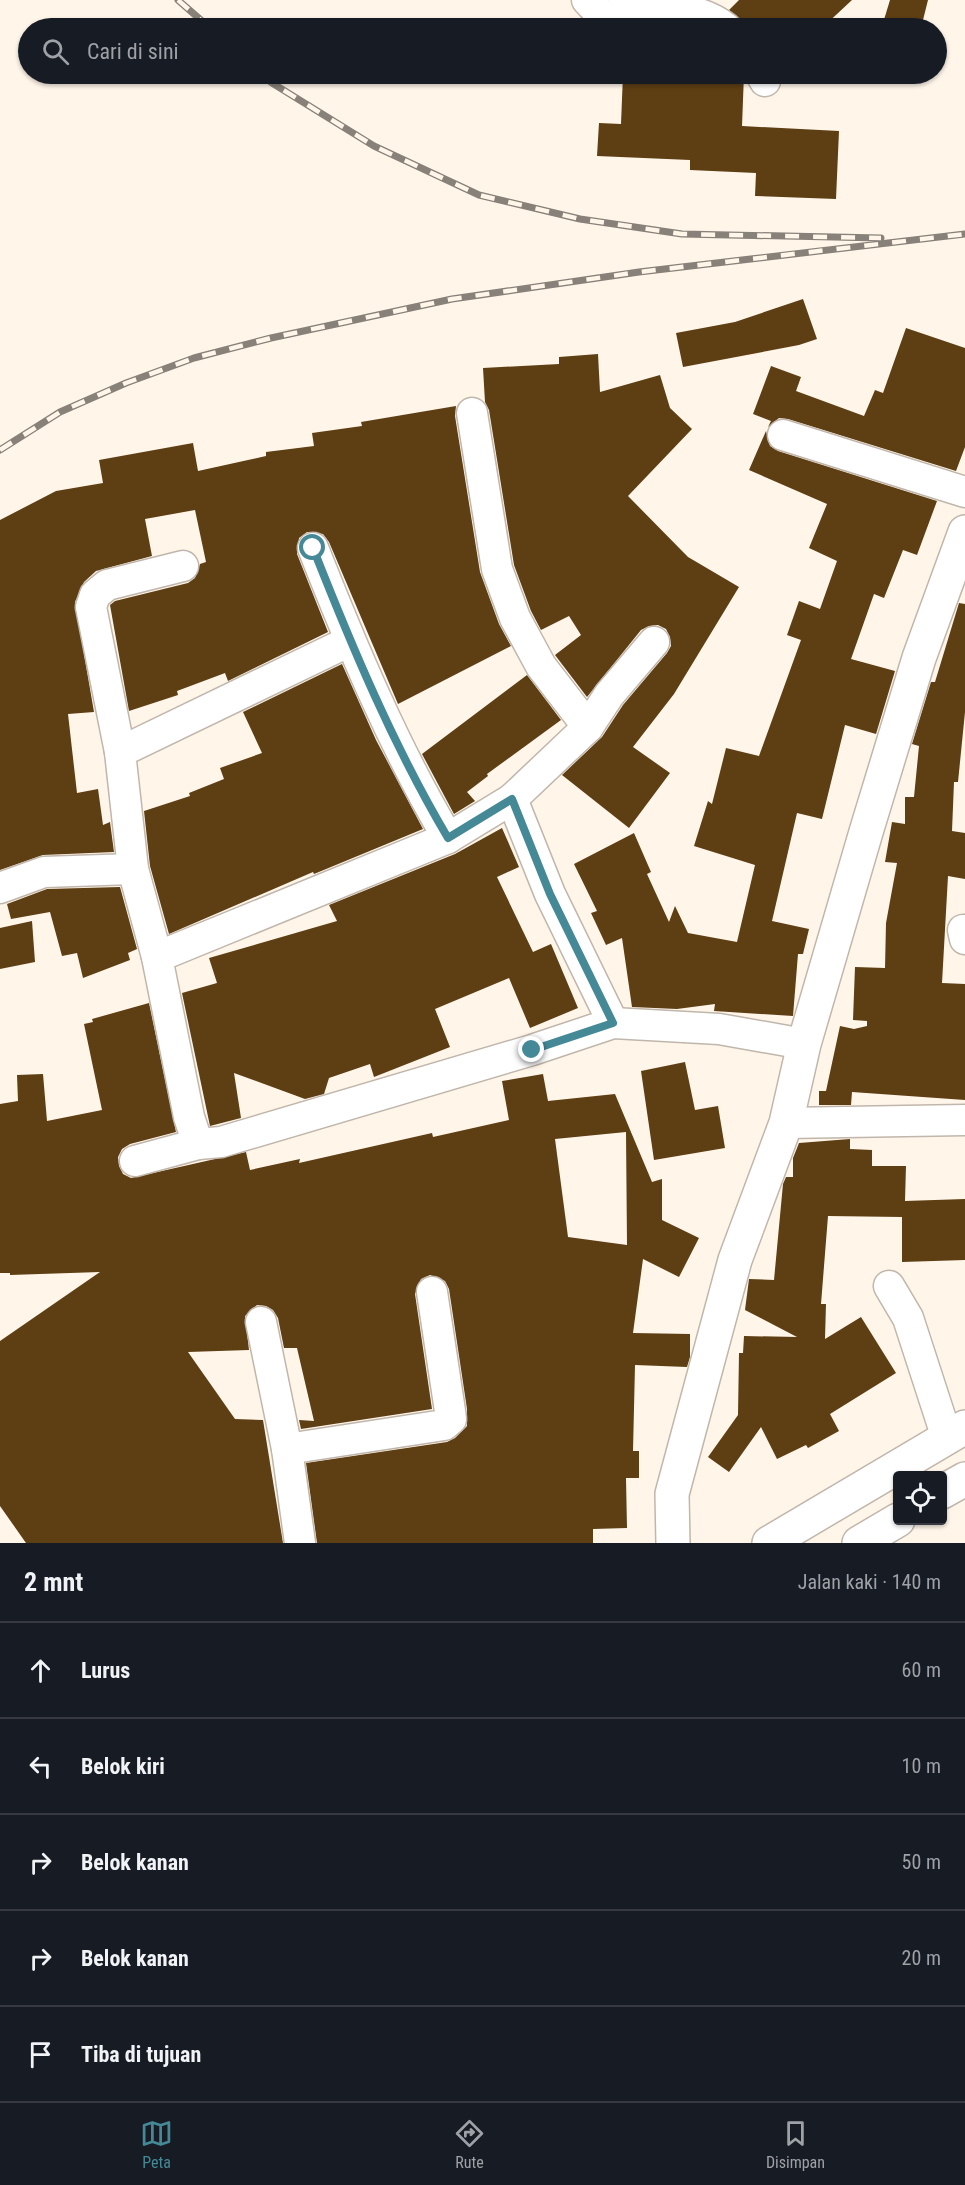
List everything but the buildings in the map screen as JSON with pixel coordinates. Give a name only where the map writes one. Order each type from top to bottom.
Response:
[{"type":"main road","points":[[673,1543],[672,1494],[735,1260],[786,1123],[804,1044],[919,658],[965,532]]},
{"type":"main road","points":[[769,1543],[956,1432]]},
{"type":"main road","points":[[947,1489],[965,1479]]},
{"type":"main road","points":[[859,1543],[893,1522]]},
{"type":"street","points":[[586,0],[603,17],[630,10],[658,9],[690,11],[708,18]]},
{"type":"street","points":[[472,413],[497,569],[515,618],[541,666],[588,727]]},
{"type":"street","points":[[783,435],[965,492]]},
{"type":"street","points":[[313,548],[350,641],[430,808],[448,838]]},
{"type":"street","points":[[183,567],[107,585],[95,595],[92,607],[120,752],[134,869],[157,957],[189,1116],[198,1144]]},
{"type":"street","points":[[120,752],[350,641]]},
{"type":"street","points":[[157,957],[448,838],[512,799],[588,727],[609,695],[654,642]]},
{"type":"street","points":[[512,799],[550,894],[613,1023]]},
{"type":"street","points":[[0,888],[44,872],[134,869]]},
{"type":"street","points":[[135,1161],[198,1144],[221,1142],[532,1050],[613,1023],[719,1029],[804,1044]]},
{"type":"street","points":[[786,1123],[965,1120]]},
{"type":"street","points":[[889,1286],[908,1318],[956,1432]]},
{"type":"street","points":[[287,1449],[444,1425],[451,1419],[432,1292]]},
{"type":"street","points":[[261,1322],[287,1449],[300,1543]]},
{"type":"railway","points":[[178,0],[199,18]]},
{"type":"railway","points":[[274,84],[374,146],[479,195],[580,219],[682,234],[881,238]]},
{"type":"railway","points":[[0,450],[60,412],[126,383],[194,358],[271,338],[452,299],[639,272],[965,234]]},
{"type":"route","points":[[313,548],[350,641],[430,808],[448,838],[512,799],[550,894],[613,1023],[532,1050]]}]
